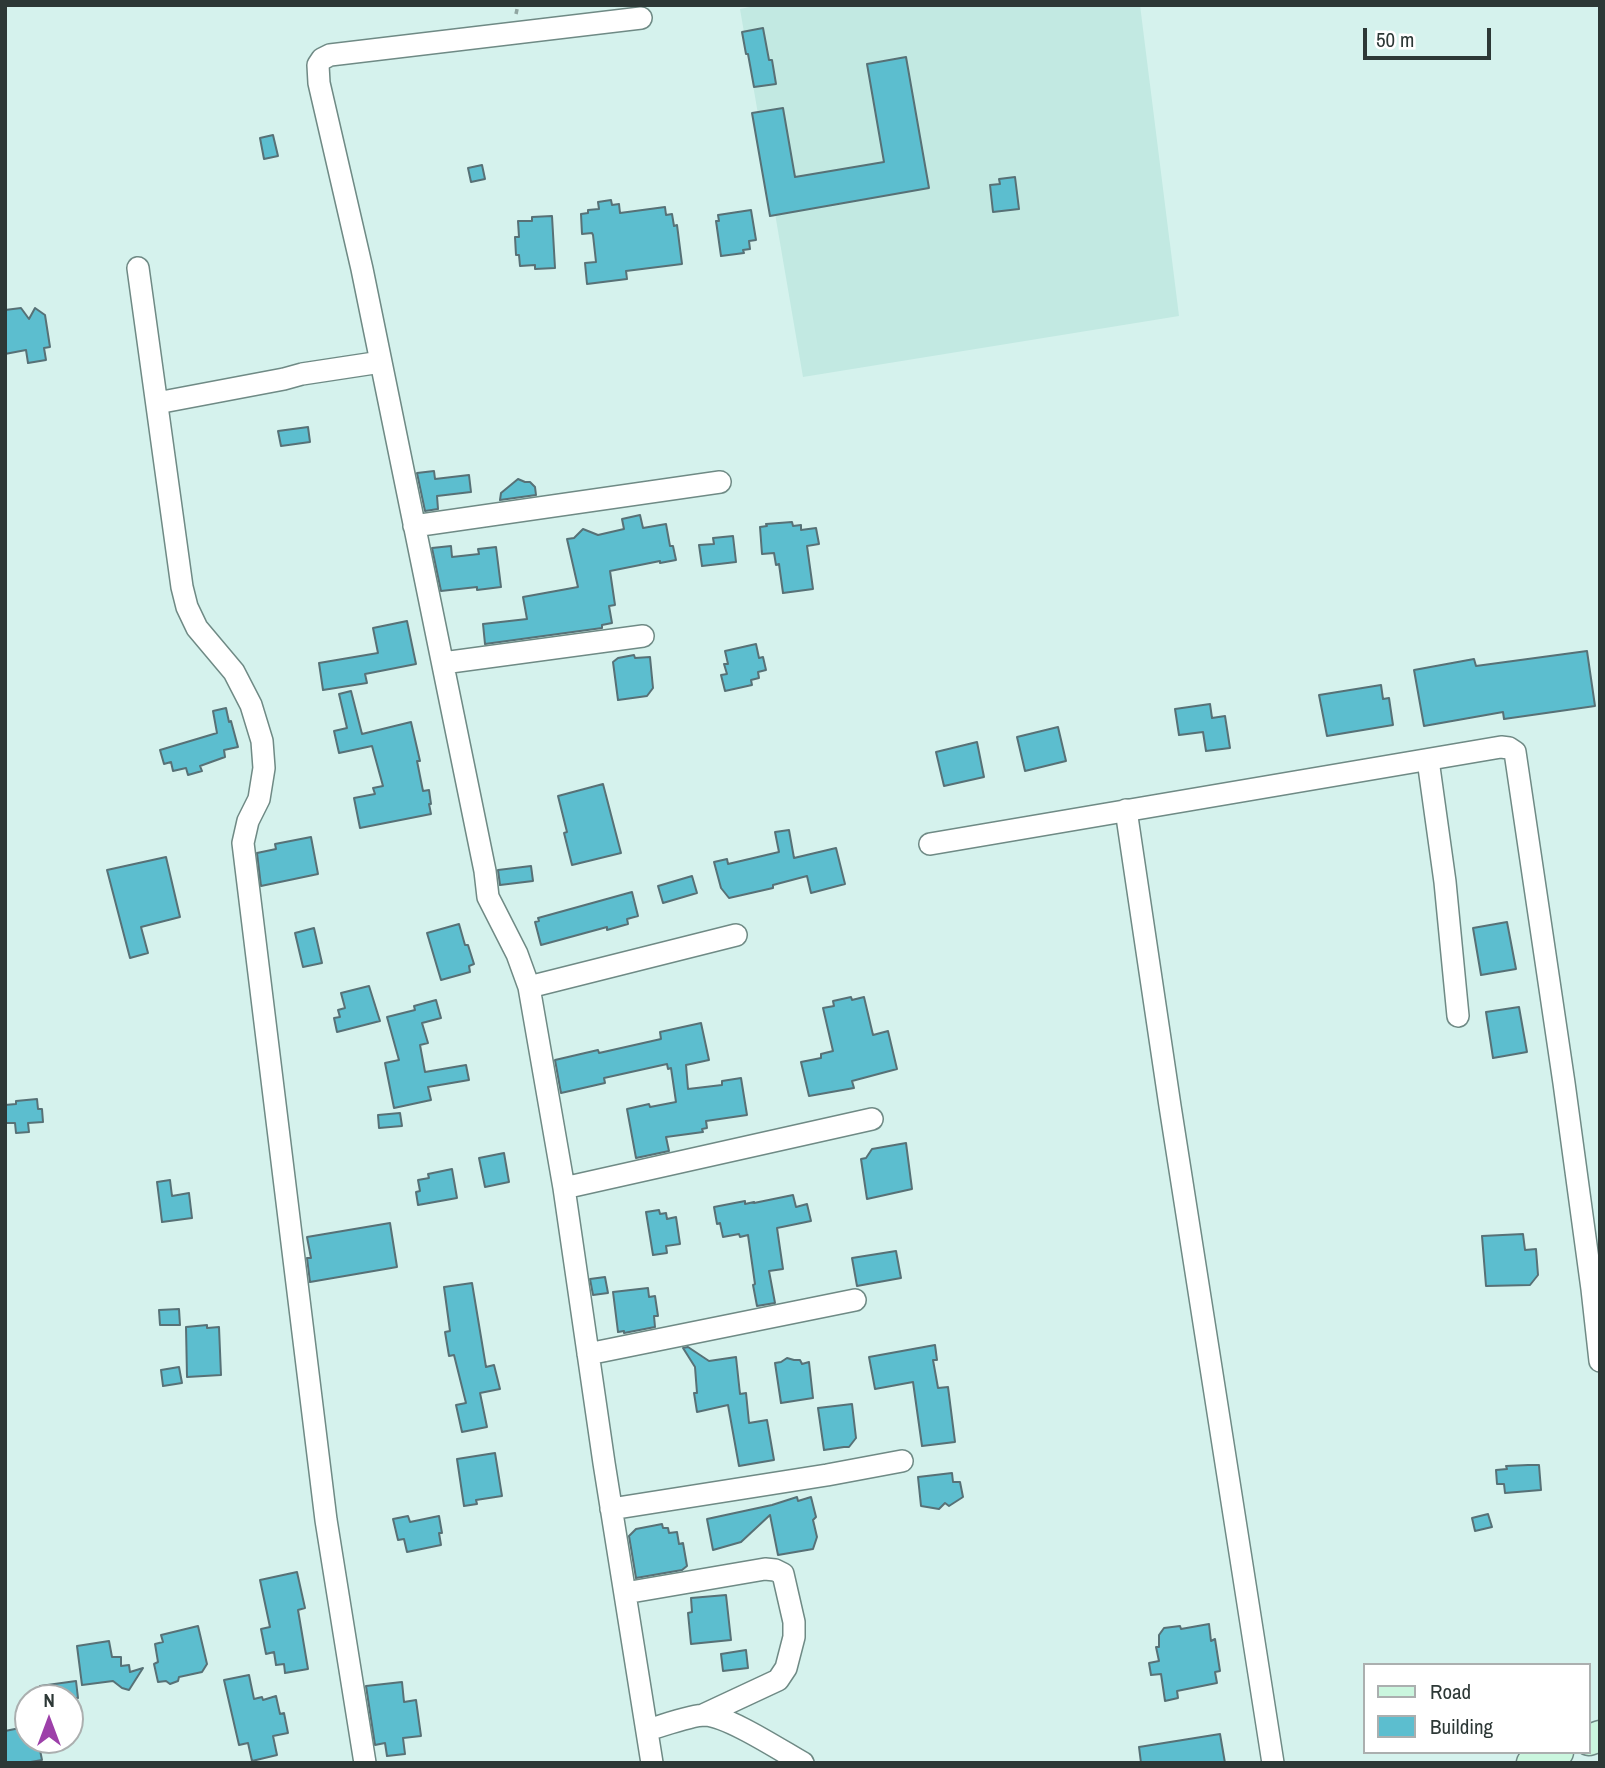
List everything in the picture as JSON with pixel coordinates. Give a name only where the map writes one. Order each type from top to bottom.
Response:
[{"type":"street","points":[[641,18],[331,55],[322,59],[318,65],[319,83],[362,269],[443,663],[488,897],[517,954],[529,986],[564,1188],[611,1509],[652,1763]]},
{"type":"street","points":[[138,268],[187,607],[197,628],[234,672],[251,705],[262,741],[264,768],[259,799],[248,821],[243,843],[326,1520],[365,1763]]},
{"type":"street","points":[[157,403],[302,373],[381,362]]},
{"type":"street","points":[[414,526],[720,482]]},
{"type":"street","points":[[443,663],[643,636]]},
{"type":"street","points":[[930,844],[1501,747],[1515,752],[1587,1248],[1600,1361]]},
{"type":"street","points":[[1428,760],[1458,1016]]},
{"type":"street","points":[[1126,810],[1273,1763]]},
{"type":"street","points":[[529,986],[736,935]]},
{"type":"street","points":[[564,1188],[872,1119]]},
{"type":"street","points":[[588,1354],[855,1300]]},
{"type":"street","points":[[611,1509],[902,1461]]},
{"type":"street","points":[[625,1593],[765,1569],[775,1570],[783,1574],[794,1622],[794,1637],[786,1668],[778,1680],[703,1715],[647,1730]]},
{"type":"street","points":[[703,1715],[732,1724],[803,1763]]},
{"type":"street","points":[[1532,1763],[1553,1754]]},
{"type":"shaded area","points":[[759,5],[1140,5],[1179,316],[803,377],[740,9]]},
{"type":"building","points":[[763,28],[776,84],[754,87],[742,32]]},
{"type":"building","points":[[906,57],[929,188],[770,216],[752,113],[783,108],[795,177],[884,162],[867,64]]},
{"type":"building","points":[[273,135],[278,156],[264,159],[260,138]]},
{"type":"building","points":[[482,165],[485,179],[471,182],[468,168]]},
{"type":"building","points":[[1015,177],[1019,209],[993,212],[990,185],[1000,184],[999,179]]},
{"type":"building","points":[[611,200],[612,205],[619,204],[620,213],[665,207],[666,215],[672,214],[674,226],[677,225],[682,264],[626,271],[627,279],[587,284],[585,263],[596,262],[593,235],[582,234],[581,214],[599,209],[598,202]]},
{"type":"building","points":[[751,210],[756,240],[749,241],[750,249],[743,250],[744,253],[721,256],[716,221],[719,221],[718,215]]},
{"type":"building","points":[[552,216],[555,268],[535,269],[535,265],[520,266],[515,237],[519,237],[518,221]]},
{"type":"building","points":[[21,308],[29,319],[35,308],[45,315],[50,347],[44,348],[46,360],[28,363],[26,350],[5,354],[5,310]]},
{"type":"building","points":[[308,427],[310,442],[281,446],[278,431]]},
{"type":"building","points":[[434,471],[435,479],[469,475],[471,492],[437,496],[438,509],[425,511],[417,473]]},
{"type":"building","points":[[518,479],[530,482],[535,487],[536,495],[500,500],[501,493]]},
{"type":"building","points":[[640,515],[643,528],[666,524],[676,560],[610,571],[615,605],[609,606],[612,623],[602,625],[602,628],[485,644],[483,624],[527,619],[523,597],[578,587],[567,539],[574,538],[583,529],[598,535],[624,529],[622,519]]},
{"type":"building","points":[[792,522],[793,526],[801,525],[801,530],[816,528],[819,544],[807,546],[813,589],[783,593],[779,564],[776,565],[774,553],[762,554],[760,527]]},
{"type":"building","points":[[733,536],[736,562],[702,566],[699,545],[714,544],[713,538]]},
{"type":"building","points":[[451,546],[452,557],[479,554],[478,549],[496,547],[501,587],[441,591],[432,548]]},
{"type":"building","points":[[407,621],[416,664],[365,674],[367,683],[323,690],[319,663],[378,653],[373,628]]},
{"type":"building","points":[[756,644],[759,658],[763,657],[766,670],[758,672],[759,678],[751,680],[752,685],[725,691],[721,675],[727,674],[724,664],[728,664],[725,651]]},
{"type":"building","points":[[1587,651],[1595,706],[1504,719],[1503,712],[1424,726],[1414,670],[1474,659],[1476,666]]},
{"type":"building","points":[[634,655],[635,658],[650,657],[653,688],[647,696],[618,700],[613,662],[618,658]]},
{"type":"building","points":[[1381,685],[1383,699],[1389,698],[1393,725],[1327,736],[1319,695]]},
{"type":"building","points":[[351,691],[362,734],[411,722],[420,761],[417,761],[423,791],[429,790],[431,814],[360,828],[354,798],[375,794],[373,788],[383,786],[372,746],[339,753],[334,731],[347,728],[339,694]]},
{"type":"building","points":[[1210,704],[1212,718],[1225,716],[1230,748],[1206,751],[1203,732],[1179,735],[1175,709]]},
{"type":"building","points":[[226,708],[238,747],[224,750],[225,757],[200,766],[202,771],[188,775],[186,768],[173,771],[171,762],[164,764],[160,750],[217,733],[213,711]]},
{"type":"building","points":[[1058,727],[1066,761],[1025,771],[1017,737]]},
{"type":"building","points":[[977,742],[984,777],[944,786],[936,752]]},
{"type":"building","points":[[603,784],[621,853],[572,865],[558,796]]},
{"type":"building","points":[[789,830],[794,858],[836,848],[845,884],[811,893],[807,876],[773,885],[773,888],[729,898],[721,888],[714,862],[727,859],[728,864],[779,852],[775,832]]},
{"type":"building","points":[[311,837],[318,874],[261,886],[257,853],[276,849],[275,844]]},
{"type":"building","points":[[166,857],[180,917],[141,927],[148,953],[130,958],[107,870]]},
{"type":"building","points":[[531,866],[533,881],[500,885],[498,870]]},
{"type":"building","points":[[692,876],[697,893],[663,903],[658,886]]},
{"type":"building","points":[[632,892],[638,916],[627,919],[628,924],[541,945],[535,922],[539,921],[538,918]]},
{"type":"building","points":[[1507,922],[1516,969],[1481,975],[1473,928]]},
{"type":"building","points":[[459,924],[474,964],[469,966],[470,972],[441,980],[427,933]]},
{"type":"building","points":[[314,928],[322,963],[303,967],[295,933]]},
{"type":"building","points":[[369,986],[380,1021],[337,1032],[334,1018],[340,1017],[338,1010],[345,1008],[341,993]]},
{"type":"building","points":[[851,997],[852,1000],[864,997],[873,1035],[888,1031],[897,1069],[852,1081],[854,1088],[809,1096],[801,1062],[821,1058],[821,1054],[833,1051],[823,1008],[834,1006],[833,1001]]},
{"type":"building","points":[[436,1000],[441,1018],[422,1023],[428,1043],[420,1045],[425,1072],[466,1065],[469,1080],[428,1087],[431,1100],[394,1108],[385,1063],[399,1060],[387,1017],[415,1010],[414,1006]]},
{"type":"building","points":[[1519,1007],[1527,1052],[1493,1058],[1486,1012]]},
{"type":"building","points":[[701,1023],[709,1060],[686,1065],[688,1089],[722,1085],[722,1081],[741,1078],[747,1115],[706,1121],[707,1128],[702,1129],[703,1132],[666,1137],[669,1151],[636,1158],[627,1109],[676,1102],[671,1068],[668,1069],[667,1064],[604,1078],[605,1083],[561,1093],[555,1060],[661,1039],[660,1032]]},
{"type":"building","points":[[37,1099],[38,1109],[42,1109],[43,1122],[28,1123],[29,1132],[16,1133],[15,1123],[5,1123],[5,1105]]},
{"type":"building","points":[[400,1113],[402,1126],[379,1128],[378,1115]]},
{"type":"building","points":[[906,1143],[912,1189],[867,1199],[861,1159],[866,1158],[872,1149]]},
{"type":"building","points":[[504,1153],[509,1182],[485,1187],[479,1158]]},
{"type":"building","points":[[452,1169],[457,1198],[418,1205],[418,1180],[429,1178],[428,1174]]},
{"type":"building","points":[[170,1180],[172,1196],[189,1193],[192,1218],[162,1222],[157,1182]]},
{"type":"building","points":[[793,1195],[796,1207],[807,1204],[811,1221],[777,1228],[783,1269],[769,1271],[775,1303],[757,1306],[748,1235],[723,1237],[714,1207]]},
{"type":"building","points":[[659,1210],[660,1214],[666,1213],[667,1219],[676,1217],[680,1244],[666,1246],[667,1253],[653,1255],[646,1212]]},
{"type":"building","points":[[390,1223],[397,1267],[310,1282],[307,1258],[311,1258],[307,1237]]},
{"type":"building","points":[[1523,1234],[1525,1250],[1536,1249],[1538,1275],[1530,1285],[1486,1286],[1482,1236]]},
{"type":"building","points":[[896,1251],[901,1278],[857,1286],[852,1258]]},
{"type":"building","points":[[605,1277],[608,1293],[593,1295],[590,1279]]},
{"type":"building","points":[[472,1283],[486,1367],[494,1365],[500,1389],[480,1393],[487,1427],[462,1432],[456,1405],[466,1403],[454,1355],[449,1356],[445,1332],[450,1331],[444,1287]]},
{"type":"building","points":[[648,1288],[649,1297],[655,1296],[658,1316],[654,1316],[655,1327],[618,1332],[613,1292]]},
{"type":"building","points":[[179,1309],[180,1325],[160,1325],[159,1310]]},
{"type":"building","points":[[207,1325],[207,1328],[219,1327],[221,1375],[187,1377],[186,1327]]},
{"type":"building","points":[[935,1345],[937,1360],[933,1360],[938,1388],[948,1387],[955,1442],[922,1446],[913,1382],[875,1389],[869,1357]]},
{"type":"building","points":[[688,1347],[709,1361],[736,1357],[740,1394],[746,1393],[749,1423],[767,1420],[774,1460],[739,1466],[728,1405],[697,1412],[694,1393],[697,1393],[695,1367],[683,1348]]},
{"type":"building","points":[[787,1358],[800,1360],[802,1364],[809,1362],[813,1398],[781,1403],[775,1363]]},
{"type":"building","points":[[179,1367],[182,1383],[163,1386],[161,1370]]},
{"type":"building","points":[[852,1404],[856,1438],[849,1447],[824,1450],[818,1408]]},
{"type":"building","points":[[495,1453],[502,1496],[476,1500],[477,1504],[464,1506],[457,1459]]},
{"type":"building","points":[[1539,1465],[1541,1490],[1505,1493],[1504,1484],[1497,1484],[1496,1470],[1507,1469],[1506,1466]]},
{"type":"building","points":[[952,1473],[953,1482],[960,1482],[963,1497],[949,1506],[945,1503],[939,1509],[921,1506],[918,1477]]},
{"type":"building","points":[[797,1497],[798,1501],[811,1497],[817,1537],[813,1549],[778,1555],[770,1515],[741,1542],[713,1550],[707,1519]]},
{"type":"building","points":[[1488,1514],[1492,1527],[1475,1531],[1472,1518]]},
{"type":"building","points":[[408,1516],[410,1522],[439,1516],[441,1545],[407,1552],[404,1539],[398,1540],[393,1519]]},
{"type":"building","points":[[662,1524],[663,1528],[668,1528],[669,1533],[677,1532],[679,1544],[683,1543],[687,1566],[682,1570],[636,1578],[629,1536],[636,1529]]},
{"type":"building","points":[[297,1572],[305,1608],[298,1610],[308,1669],[285,1673],[284,1664],[276,1665],[274,1652],[266,1654],[261,1629],[270,1627],[260,1580]]},
{"type":"building","points":[[726,1595],[731,1640],[691,1644],[688,1613],[692,1612],[691,1598]]},
{"type":"building","points":[[1209,1624],[1211,1641],[1215,1639],[1220,1671],[1215,1672],[1217,1683],[1177,1691],[1178,1698],[1165,1701],[1161,1674],[1151,1675],[1149,1663],[1159,1661],[1156,1647],[1159,1647],[1159,1635],[1164,1628],[1180,1626],[1181,1629]]},
{"type":"building","points":[[198,1626],[207,1664],[202,1672],[179,1677],[178,1681],[170,1684],[166,1681],[158,1682],[154,1664],[158,1662],[155,1644],[163,1642],[161,1635]]},
{"type":"building","points":[[109,1641],[112,1657],[121,1657],[121,1666],[129,1665],[130,1672],[143,1668],[129,1690],[113,1681],[84,1685],[77,1646]]},
{"type":"building","points":[[746,1650],[748,1668],[723,1671],[721,1654]]},
{"type":"building","points":[[249,1675],[254,1699],[262,1697],[263,1700],[276,1696],[280,1714],[284,1713],[288,1733],[273,1736],[277,1755],[252,1761],[248,1743],[239,1745],[224,1680]]},
{"type":"building","points":[[76,1681],[76,1684],[54,1684]]},
{"type":"building","points":[[402,1682],[404,1702],[416,1700],[421,1736],[403,1738],[405,1754],[387,1756],[385,1743],[375,1745],[366,1686]]},
{"type":"building","points":[[14,1729],[14,1754],[41,1754],[42,1760],[5,1763],[5,1731]]},
{"type":"building","points":[[1220,1734],[1225,1763],[1141,1763],[1139,1747]]}]
